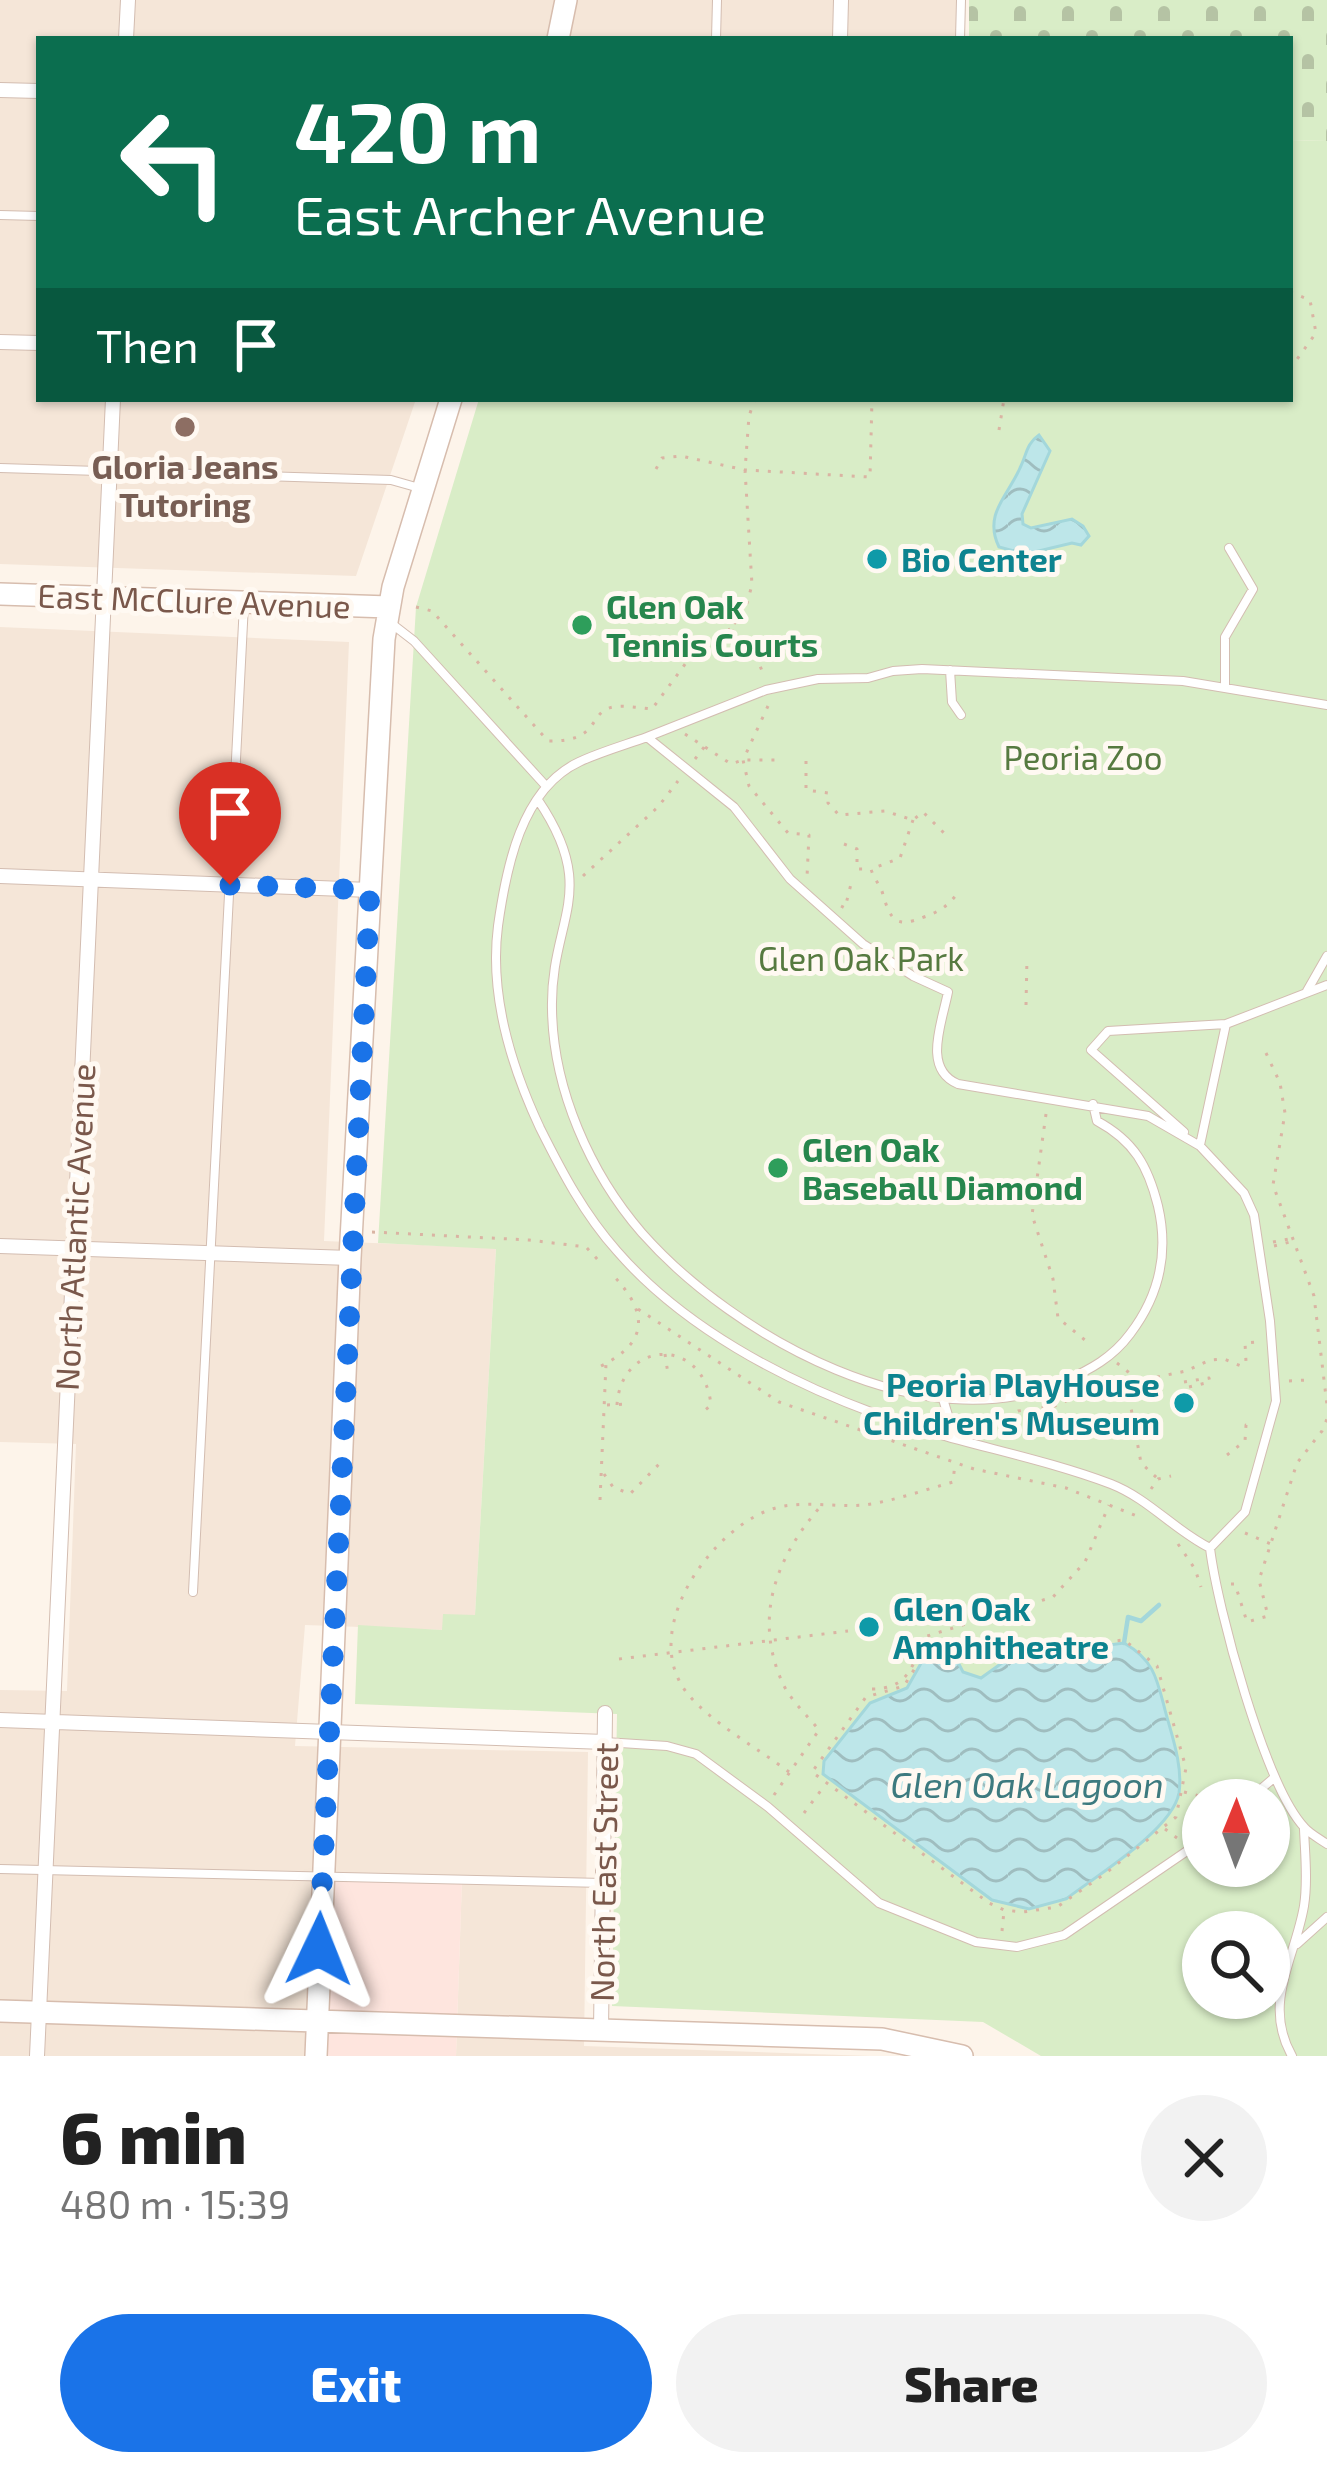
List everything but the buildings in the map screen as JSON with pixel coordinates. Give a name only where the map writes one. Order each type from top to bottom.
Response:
[{"type":"main road","points":[[559,36],[566,0]]},
{"type":"main road","points":[[316,2056],[350,1258],[387,613],[450,402]]},
{"type":"main road","name":"East McClure Avenue","points":[[0,594],[387,613]]},
{"type":"main road","points":[[0,2011],[882,2039],[962,2056]]},
{"type":"street","points":[[126,36],[128,0]]},
{"type":"street","points":[[840,36],[841,0]]},
{"type":"street","points":[[0,90],[36,91]]},
{"type":"street","points":[[0,342],[36,343]]},
{"type":"street","name":"North Atlantic Avenue","points":[[37,2056],[113,402]]},
{"type":"street","points":[[0,876],[370,890]]},
{"type":"street","points":[[0,1246],[350,1258]]},
{"type":"street","name":"North East Street","points":[[601,2031],[605,1713]]},
{"type":"street","points":[[0,1720],[605,1742]]},
{"type":"lane","points":[[716,36],[717,0]]},
{"type":"lane","points":[[960,36],[961,0]]},
{"type":"lane","points":[[0,215],[36,216]]},
{"type":"lane","points":[[0,468],[391,479],[423,490]]},
{"type":"lane","points":[[1225,687],[1225,637],[1253,589],[1229,548]]},
{"type":"lane","points":[[193,1592],[244,603]]},
{"type":"lane","points":[[387,613],[545,785]]},
{"type":"lane","points":[[950,670],[952,702],[961,715]]},
{"type":"lane","points":[[1210,1547],[1116,1486],[876,1414],[788,1376],[721,1337],[664,1295],[619,1253],[577,1198],[528,1102],[506,1035],[497,930],[517,839],[545,785],[575,763],[790,685],[876,677],[893,671],[1114,675],[1327,705]]},
{"type":"lane","points":[[647,737],[734,807],[790,879],[863,944],[947,992],[937,1054],[938,1071],[944,1078],[1148,1117],[1200,1146]]},
{"type":"lane","points":[[537,799],[563,846],[572,887],[551,1006],[555,1047],[578,1130],[603,1179],[641,1232],[685,1276],[752,1324],[833,1368],[901,1393],[943,1399],[1011,1396],[1048,1388],[1090,1370],[1120,1348],[1140,1322],[1161,1271],[1161,1219],[1146,1167],[1136,1149],[1097,1121],[1093,1104]]},
{"type":"lane","points":[[1307,991],[1327,956]]},
{"type":"lane","points":[[1210,1547],[1245,1512],[1276,1400],[1254,1215],[1232,1176],[1091,1050],[1108,1031],[1226,1024],[1327,985]]},
{"type":"lane","points":[[1200,1146],[1226,1024]]},
{"type":"lane","points":[[943,1399],[956,1439]]},
{"type":"lane","points":[[1210,1547],[1214,1586],[1275,1777],[1304,1827],[1327,1844]]},
{"type":"lane","points":[[605,1742],[668,1746],[696,1754],[768,1807],[879,1903],[976,1942],[1017,1946],[1064,1935],[1182,1857]]},
{"type":"lane","points":[[1290,1954],[1305,1897],[1304,1827]]},
{"type":"lane","points":[[0,1870],[604,1883]]},
{"type":"lane","points":[[1290,1954],[1327,1917]]},
{"type":"lane","points":[[1279,2019],[1292,2056]]},
{"type":"path","points":[[1293,293],[1310,300],[1316,333],[1293,365]]},
{"type":"path","points":[[652,722],[652,709],[700,644],[730,628],[745,610],[752,585],[745,470],[754,402]]},
{"type":"path","points":[[656,470],[662,458],[681,456],[745,470],[870,477],[872,402]]},
{"type":"path","points":[[999,430],[1004,402]]},
{"type":"path","points":[[416,607],[432,611],[548,741],[572,741],[589,732],[601,712],[612,707],[652,709]]},
{"type":"path","points":[[730,628],[752,645],[764,676]]},
{"type":"path","points":[[767,704],[769,710],[756,726],[743,760],[748,786],[788,833],[808,835],[807,878]]},
{"type":"path","points":[[683,733],[731,764],[776,760]]},
{"type":"path","points":[[572,887],[658,807],[705,746]]},
{"type":"path","points":[[806,761],[806,790],[828,793],[827,803],[839,814],[885,811],[913,820]]},
{"type":"path","points":[[844,844],[857,849],[857,869],[872,868],[900,858],[913,820],[923,812],[946,835]]},
{"type":"path","points":[[872,868],[884,893],[884,907],[894,920],[906,923],[928,916],[947,907],[956,896]]},
{"type":"path","points":[[833,902],[845,908],[851,884]]},
{"type":"path","points":[[1026,1006],[1027,957]]},
{"type":"path","points":[[1266,1053],[1280,1083],[1285,1113],[1273,1185],[1314,1296],[1327,1405]]},
{"type":"path","points":[[1042,1106],[1048,1106],[1034,1221],[1053,1279],[1058,1318],[1091,1345]]},
{"type":"path","points":[[352,1232],[529,1240],[586,1247],[599,1261]]},
{"type":"path","points":[[1274,1244],[1291,1240]]},
{"type":"path","points":[[610,1272],[638,1310],[778,1402],[955,1463],[1066,1488],[1143,1518]]},
{"type":"path","points":[[600,1500],[604,1365],[634,1343],[638,1310]]},
{"type":"path","points":[[991,1436],[1005,1418],[1018,1411],[1055,1406],[1086,1393],[1218,1359],[1241,1366],[1246,1362],[1245,1343],[1263,1341]]},
{"type":"path","points":[[665,1354],[668,1374]]},
{"type":"path","points":[[617,1405],[620,1386],[633,1368],[665,1354],[699,1368],[710,1389],[711,1405],[704,1411]]},
{"type":"path","points":[[622,1356],[633,1368]]},
{"type":"path","points":[[699,1368],[712,1356]]},
{"type":"path","points":[[1115,1362],[1138,1382]]},
{"type":"path","points":[[1181,1372],[1186,1385]]},
{"type":"path","points":[[1289,1381],[1308,1380]]},
{"type":"path","points":[[1126,1384],[1141,1463],[1158,1479]]},
{"type":"path","points":[[1112,1399],[1129,1395]]},
{"type":"path","points":[[605,1405],[629,1404]]},
{"type":"path","points":[[1225,1585],[1235,1584],[1247,1622],[1268,1616],[1259,1580],[1298,1463],[1327,1419]]},
{"type":"path","points":[[1227,1455],[1245,1441],[1246,1425],[1261,1425]]},
{"type":"path","points":[[602,1471],[613,1487],[630,1494],[663,1460]]},
{"type":"path","points":[[789,1772],[688,1694],[678,1677],[672,1654],[673,1624],[688,1587],[720,1544],[766,1510],[864,1505],[953,1482],[955,1463]]},
{"type":"path","points":[[1150,1489],[1158,1479],[1171,1476]]},
{"type":"path","points":[[768,1807],[819,1730],[780,1678],[768,1604],[773,1579],[802,1528],[824,1504]]},
{"type":"path","points":[[872,1690],[907,1679],[924,1637],[1053,1597],[1085,1562],[1109,1505]]},
{"type":"path","points":[[1245,1532],[1272,1545]]},
{"type":"path","points":[[1170,1536],[1188,1556],[1201,1587]]},
{"type":"path","points":[[1264,1604],[1271,1601]]},
{"type":"path","points":[[619,1659],[848,1631]]},
{"type":"path","points":[[948,1640],[928,1647],[904,1686],[866,1697],[812,1772],[1004,1910],[1040,1912],[1057,1907],[1164,1827],[1175,1817],[1182,1798]]},
{"type":"path","points":[[1084,1644],[1124,1640],[1157,1666],[1185,1779]]},
{"type":"path","points":[[804,1813],[826,1784]]},
{"type":"path","points":[[1164,1827],[1182,1842]]},
{"type":"path","points":[[1001,1945],[1004,1910]]},
{"type":"shaded area","points":[[0,0],[956,0],[956,36],[36,36],[36,402],[415,402],[356,576],[0,564]]},
{"type":"shaded area","points":[[0,627],[349,642],[324,1241],[496,1248],[475,1615],[443,1630],[305,1625],[295,1746],[588,1752],[584,2046],[870,2056],[456,2056],[462,1879],[316,2056],[0,2056],[0,1690],[67,1691],[76,1444],[0,1442]]},
{"type":"shaded area","points":[[321,1875],[462,1879],[456,2056],[316,2056]]},
{"type":"green space","points":[[969,0],[1327,0],[1327,141],[1293,140],[1293,36],[969,36]]},
{"type":"green space","name":"Glen Oak Park","points":[[1293,140],[1327,141],[1327,2056],[1041,2056],[983,2022],[612,2006],[617,1714],[355,1704],[358,1625],[442,1630],[443,1614],[475,1615],[496,1249],[378,1243],[416,607],[478,402],[1293,402]]},
{"type":"water","points":[[1039,435],[1050,451],[1022,514],[1023,524],[1031,528],[1072,519],[1089,536],[1081,545],[1026,554],[999,547],[995,515]]},
{"type":"water","name":"Glen Oak Lagoon","points":[[948,1643],[963,1672],[981,1678],[1009,1658],[1124,1643],[1153,1671],[1176,1751],[1179,1793],[1163,1822],[1148,1837],[1066,1899],[1029,1909],[992,1900],[823,1774],[824,1761],[870,1703],[907,1688],[924,1658]]},
{"type":"waterway","points":[[1124,1643],[1128,1617],[1141,1621],[1159,1605]]},
{"type":"place","name":"Gloria Jeans Tutoring","points":[[185,427]]},
{"type":"place","name":"Bio Center","points":[[877,559]]},
{"type":"place","name":"Glen Oak Tennis Courts","points":[[582,625]]},
{"type":"place","name":"Glen Oak Baseball Diamond","points":[[778,1168]]},
{"type":"place","name":"Peoria PlayHouse Children's Museum","points":[[1184,1403]]},
{"type":"place","name":"Glen Oak Amphitheatre","points":[[869,1627]]},
{"type":"route","points":[[230,885],[370,890],[319,1949]]},
{"type":"park label","name":"Peoria Zoo","points":[[1083,757]]}]
